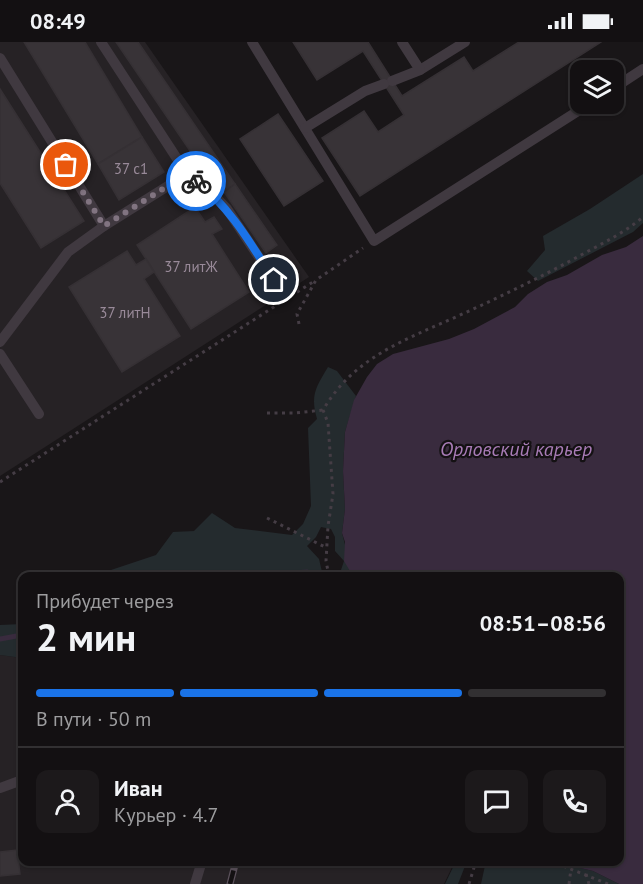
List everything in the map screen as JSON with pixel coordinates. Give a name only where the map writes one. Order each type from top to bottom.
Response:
[{"type":"lane","points":[[101,42],[187,174],[211,192],[227,209],[274,280]]},
{"type":"lane","points":[[252,42],[374,241],[573,114]]},
{"type":"lane","points":[[402,42],[420,70]]},
{"type":"lane","points":[[305,128],[365,91],[420,70],[465,42]]},
{"type":"lane","points":[[1,63],[104,226]]},
{"type":"lane","points":[[624,81],[643,69]]},
{"type":"lane","points":[[0,342],[68,252],[104,226],[187,174]]},
{"type":"lane","points":[[0,354],[39,414]]},
{"type":"lane","points":[[0,788],[18,781]]},
{"type":"lane","points":[[195,884],[200,866]]},
{"type":"path","points":[[323,410],[334,392],[373,356],[528,284],[628,230],[643,217]]},
{"type":"path","points":[[0,483],[374,241]]},
{"type":"path","points":[[299,324],[297,314],[316,280]]},
{"type":"path","points":[[267,413],[323,410]]},
{"type":"path","points":[[323,410],[328,423],[333,494],[328,526],[327,572]]},
{"type":"path","points":[[267,518],[328,549]]},
{"type":"path","points":[[469,884],[474,866]]},
{"type":"path","points":[[566,866],[608,884]]},
{"type":"path","points":[[569,884],[571,869]]},
{"type":"path","points":[[586,874],[589,884]]},
{"type":"shaded area","points":[[0,42],[145,42],[309,277],[0,476]]},
{"type":"shaded area","points":[[643,174],[643,223],[633,232],[538,281],[527,271],[545,250],[543,236],[590,209]]},
{"type":"shaded area","points":[[328,367],[337,371],[356,396],[345,432],[343,471],[345,509],[342,533],[352,572],[340,572],[344,561],[335,551],[335,537],[331,529],[321,527],[316,537],[307,546],[319,559],[322,572],[105,572],[156,555],[173,532],[194,531],[212,513],[235,528],[292,535],[303,524],[311,506],[308,428],[317,419],[314,397]]},
{"type":"shaded area","points":[[18,624],[18,657],[0,655],[0,625]]},
{"type":"shaded area","points":[[0,655],[18,657],[18,866],[453,866],[444,884],[0,884]]},
{"type":"shaded area","points":[[454,866],[465,866],[458,884],[445,884]]},
{"type":"shaded area","points":[[485,866],[573,866],[593,871],[619,884],[481,884]]},
{"type":"water","name":"Орловский карьер","points":[[643,236],[643,884],[619,884],[593,871],[572,866],[624,866],[624,572],[351,572],[344,561],[345,542],[342,533],[345,509],[343,471],[345,432],[354,400],[377,364],[393,354],[449,339],[474,329],[515,307],[528,294],[547,282],[567,275],[602,255],[626,247]]},
{"type":"building","points":[[24,42],[85,42],[142,137],[98,164]]},
{"type":"building","points":[[116,42],[138,42],[235,184],[220,195]]},
{"type":"building","points":[[293,42],[368,42],[402,96],[464,57],[473,71],[519,42],[601,42],[360,196],[322,138],[364,111],[378,132],[404,115],[363,51],[317,80]]},
{"type":"building","points":[[0,89],[84,221],[41,248],[0,183]]},
{"type":"building","points":[[278,114],[323,181],[284,206],[240,139]]},
{"type":"building","points":[[142,137],[164,172],[119,200],[98,164]]},
{"type":"building","points":[[235,184],[277,245],[266,253],[224,192]]},
{"type":"building","points":[[195,207],[205,222],[214,217],[222,229],[212,234],[249,292],[191,329],[137,245]]},
{"type":"building","points":[[127,251],[136,265],[146,259],[154,272],[144,279],[180,336],[122,372],[69,287]]},
{"type":"building","points":[[17,850],[20,874],[0,876],[0,852]]},
{"type":"waterway","points":[[0,639],[18,636]]},
{"type":"railway","points":[[230,884],[235,866]]},
{"type":"way so far","points":[[66,165],[104,226],[187,174],[196,181]]},
{"type":"route","points":[[196,181],[211,192],[227,209],[274,280]]}]
